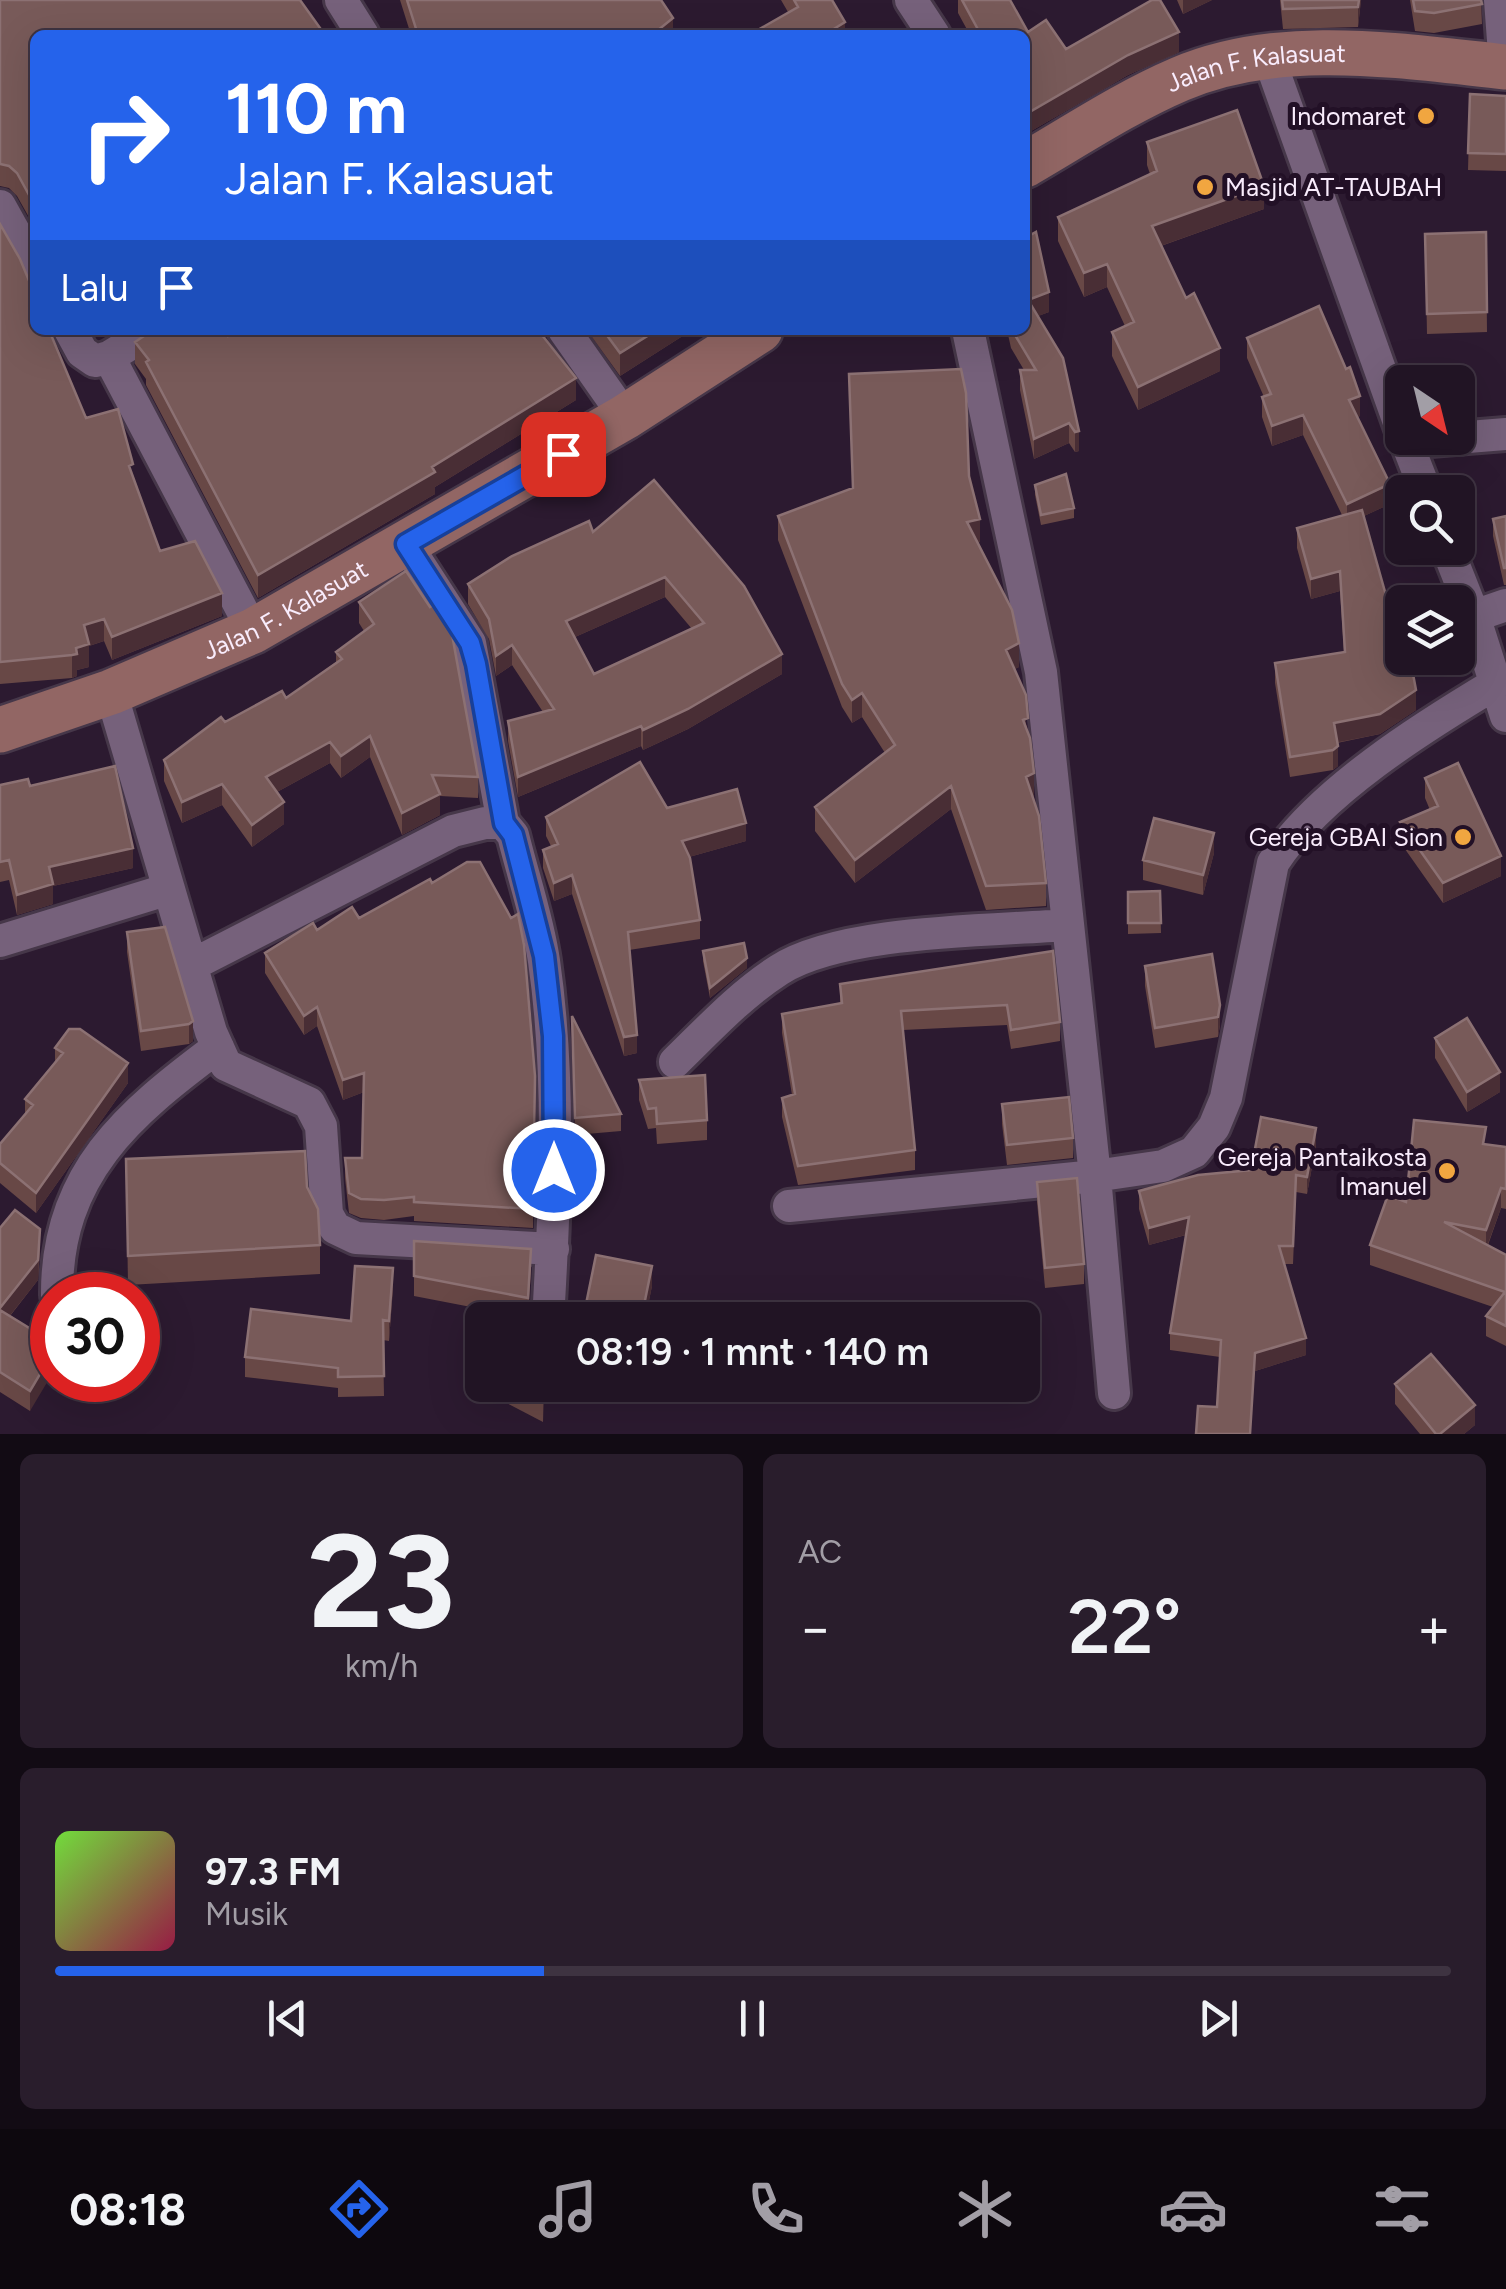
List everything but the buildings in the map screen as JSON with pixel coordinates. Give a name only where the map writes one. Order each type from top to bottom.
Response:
[{"type":"street","points":[[340,0],[361,30]]},
{"type":"street","points":[[911,0],[931,30]]},
{"type":"street","points":[[1500,0],[1505,67]]},
{"type":"street","name":"Jalan F. Kalasuat","points":[[1030,161],[1181,78],[1268,55],[1375,53],[1505,67]]},
{"type":"street","points":[[1268,55],[1385,381]]},
{"type":"street","points":[[0,206],[30,261]]},
{"type":"street","points":[[73,335],[82,352],[95,361],[145,335]]},
{"type":"street","points":[[568,335],[626,417]]},
{"type":"street","name":"Jalan F. Kalasuat","points":[[0,730],[111,692],[252,631],[626,417],[752,335]]},
{"type":"street","points":[[969,335],[1041,672],[1114,1393]]},
{"type":"street","points":[[109,357],[252,631]]},
{"type":"street","points":[[1475,435],[1506,434]]},
{"type":"street","points":[[406,544],[470,643],[504,823],[513,835],[544,956],[553,1036],[549,1302]]},
{"type":"street","points":[[1475,616],[1506,605]]},
{"type":"street","points":[[1475,619],[1506,716]]},
{"type":"street","points":[[789,1206],[1095,1176],[1164,1166],[1194,1152],[1214,1127],[1226,1098],[1272,862],[1287,841],[1372,766],[1495,684]]},
{"type":"street","points":[[111,692],[218,1047],[226,1066],[309,1103],[320,1126],[328,1214],[335,1228],[356,1238],[552,1249]]},
{"type":"street","points":[[192,965],[453,831],[504,823]]},
{"type":"street","points":[[0,941],[169,889]]},
{"type":"street","points":[[675,1062],[738,1001],[782,968],[844,945],[1066,925]]},
{"type":"street","points":[[58,1272],[60,1237],[77,1191],[108,1144],[162,1089],[218,1047]]},
{"type":"place","name":"Indomaret","points":[[1426,116]]},
{"type":"place","name":"Masjid AT-TAUBAH","points":[[1205,187]]},
{"type":"place","name":"Gereja GBAI Sion","points":[[1463,837]]},
{"type":"place","name":"Gereja Pantaikosta Imanuel","points":[[1447,1171]]},
{"type":"route","points":[[554,1170],[553,1036],[544,956],[513,835],[504,823],[476,664],[470,643],[406,544],[563,454]]}]
